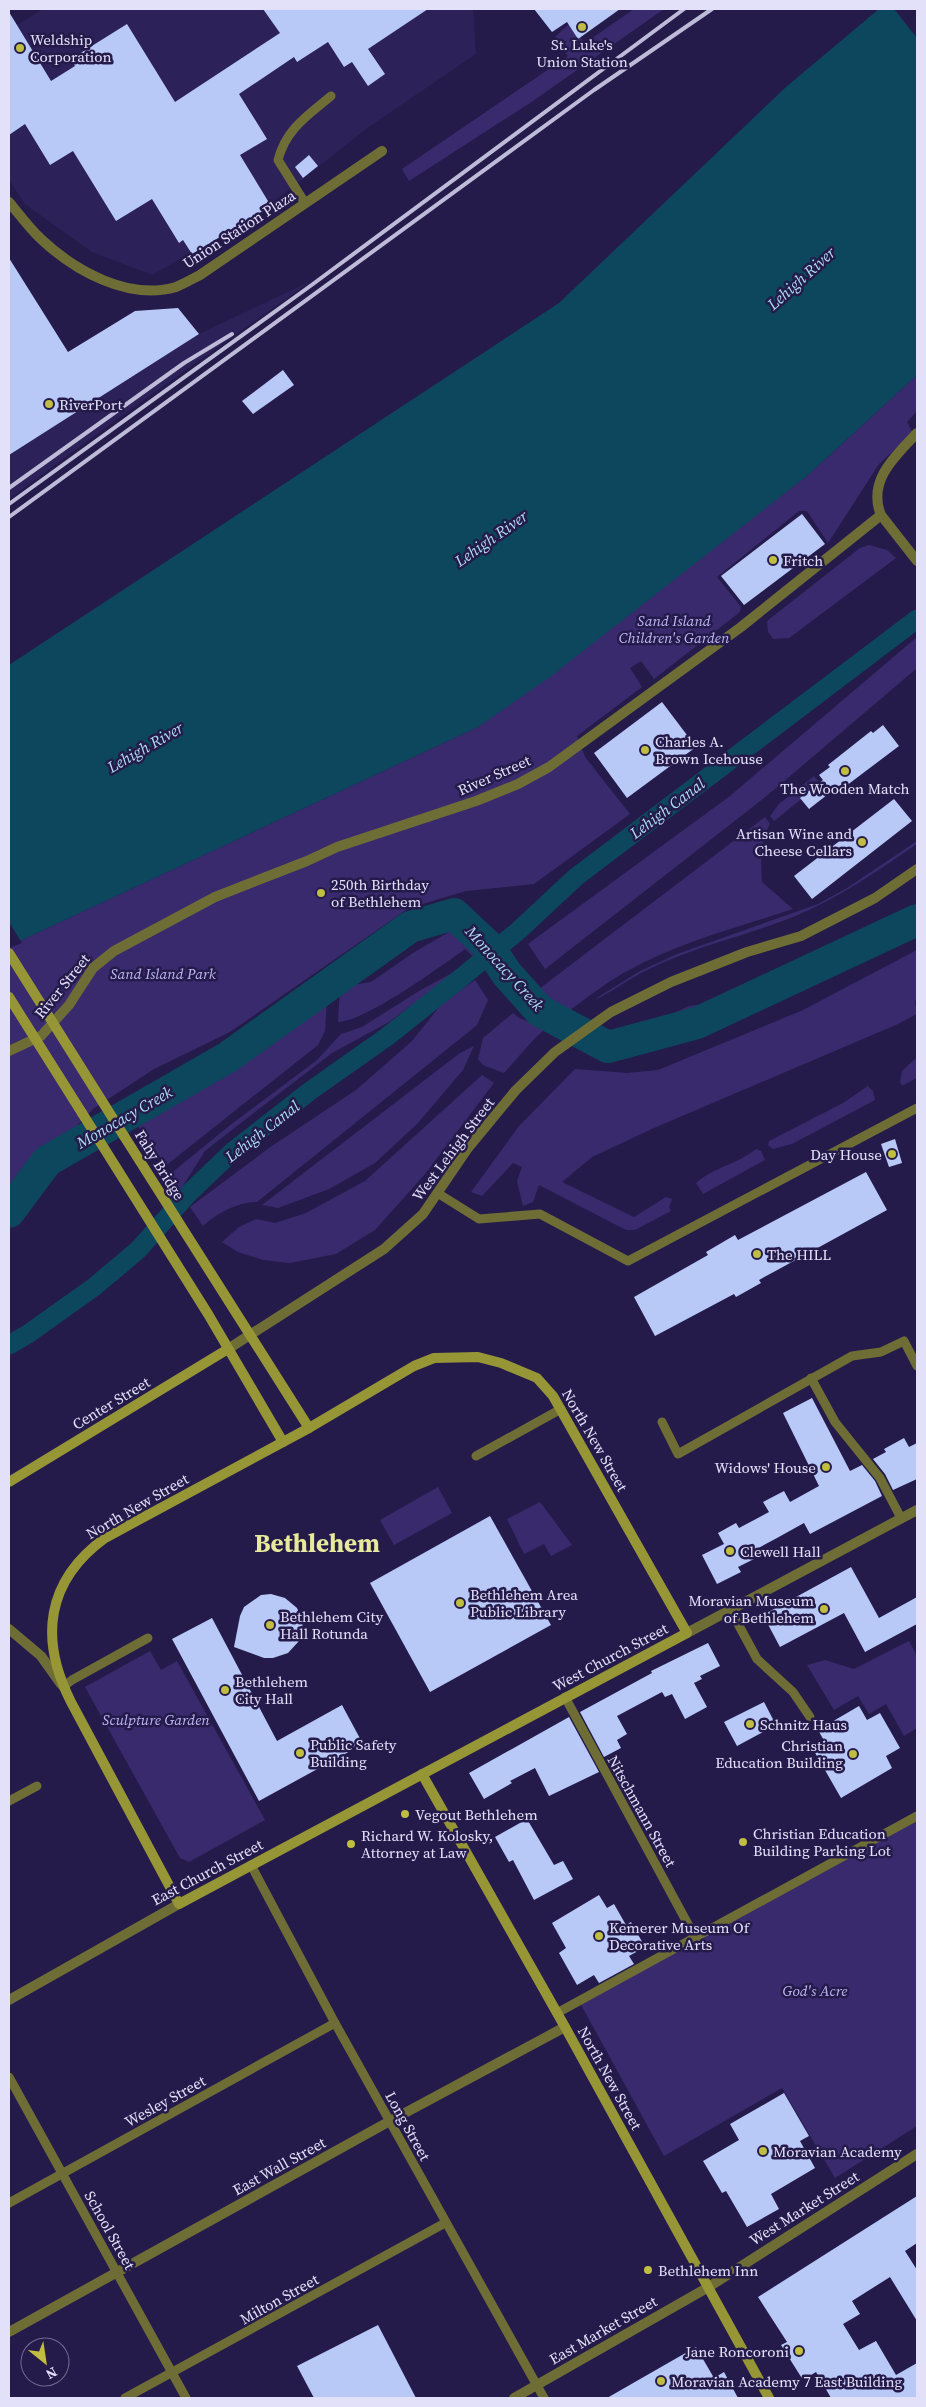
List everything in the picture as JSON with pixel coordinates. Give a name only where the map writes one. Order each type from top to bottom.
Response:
[{"type":"main road","name":"Fahy Bridge","points":[[9,953],[249,1336]]},
{"type":"main road","points":[[9,997],[217,1330],[283,1442]]},
{"type":"main road","points":[[249,1336],[309,1428]]},
{"type":"main road","name":"Center Street","points":[[9,1482],[228,1349]]},
{"type":"main road","name":"North New Street","points":[[179,1904],[64,1687],[51,1645],[55,1606],[62,1587],[89,1550],[106,1538],[309,1428],[397,1375],[434,1358],[478,1357],[501,1362],[537,1378],[553,1396],[561,1409],[687,1633]]},
{"type":"main road","name":"West Church Street","points":[[422,1774],[687,1633]]},
{"type":"main road","name":"North New Street","points":[[422,1774],[565,2027],[769,2398]]},
{"type":"main road","name":"East Church Street","points":[[179,1904],[422,1774]]},
{"type":"street","name":"Union Station Plaza","points":[[9,202],[40,238],[74,266],[112,283],[151,291],[177,287],[200,275],[382,151]]},
{"type":"street","points":[[917,433],[897,453],[876,490],[876,502],[881,515],[917,561]]},
{"type":"street","name":"River Street","points":[[9,1051],[41,1036],[69,1005],[93,968],[114,951],[215,897],[307,861],[337,846],[476,801],[518,784],[548,767],[741,627],[881,515]]},
{"type":"street","name":"West Lehigh Street","points":[[228,1349],[384,1249],[422,1214],[439,1194],[474,1141],[516,1090],[555,1052],[611,1012],[671,982],[747,952],[801,936],[875,898],[917,869]]},
{"type":"street","name":"West Church Street","points":[[687,1633],[917,1510]]},
{"type":"street","points":[[9,1629],[41,1656],[64,1687]]},
{"type":"street","name":"East Church Street","points":[[9,2000],[179,1904]]},
{"type":"street","name":"East Wall Street","points":[[9,2332],[390,2121],[565,2027]]},
{"type":"street","name":"West Market Street","points":[[707,2288],[917,2154]]},
{"type":"street","name":"East Market Street","points":[[514,2398],[707,2288]]},
{"type":"lane","points":[[305,203],[278,160],[282,145],[291,130],[330,96]]},
{"type":"lane","points":[[439,1194],[479,1219],[540,1214],[628,1261],[917,1108]]},
{"type":"lane","points":[[662,1422],[678,1454],[852,1356],[881,1352],[904,1341],[917,1366]]},
{"type":"lane","points":[[812,1378],[835,1422],[880,1478],[900,1518]]},
{"type":"lane","points":[[476,1456],[561,1409]]},
{"type":"lane","points":[[730,1609],[757,1659],[793,1692],[810,1717]]},
{"type":"lane","points":[[64,1687],[72,1680],[148,1638]]},
{"type":"lane","name":"Nitschmann Street","points":[[565,1697],[696,1938]]},
{"type":"lane","points":[[9,1801],[37,1786]]},
{"type":"lane","points":[[557,2013],[917,1816]]},
{"type":"lane","name":"Long Street","points":[[251,1865],[335,2023],[544,2398]]},
{"type":"lane","name":"Wesley Street","points":[[9,2203],[335,2023]]},
{"type":"lane","name":"School Street","points":[[9,2077],[186,2398]]},
{"type":"lane","name":"Milton Street","points":[[125,2398],[445,2223]]},
{"type":"shaded area","points":[[43,9],[473,9],[476,54],[370,126],[258,214],[152,275],[92,252],[25,204],[9,180],[9,30]]},
{"type":"shaded area","points":[[311,281],[124,414],[9,499],[9,455],[199,334]]},
{"type":"green space","points":[[634,9],[664,9],[533,101],[409,181],[402,169],[568,56],[554,38],[569,24],[585,43]]},
{"type":"green space","name":"Sand Island Park","points":[[917,375],[917,411],[907,422],[913,433],[879,464],[828,543],[807,511],[799,511],[717,577],[741,607],[740,612],[654,679],[641,661],[630,668],[642,687],[577,736],[585,757],[630,814],[534,884],[466,891],[409,908],[230,1032],[154,1069],[93,1109],[37,1167],[9,1209],[9,946],[478,727],[808,475]]},
{"type":"green space","points":[[869,545],[887,550],[896,558],[789,638],[773,639],[768,632],[767,621],[860,548]]},
{"type":"green space","points":[[917,637],[917,668],[769,794],[545,969],[528,944],[730,796]]},
{"type":"green space","points":[[814,776],[820,784],[774,821],[770,816],[779,804]]},
{"type":"green space","points":[[765,817],[770,824],[762,845],[762,882],[793,909],[710,936],[648,960],[612,980],[566,1013],[539,989]]},
{"type":"green space","points":[[917,841],[917,844],[872,874],[810,910],[665,962],[595,999],[640,971],[677,954],[818,904],[847,888]]},
{"type":"green space","points":[[917,904],[917,911],[840,951],[690,1017],[644,1027],[689,1006],[715,1003],[868,936]]},
{"type":"green space","points":[[454,929],[473,938],[482,956],[476,959],[465,949],[384,1003],[366,1013],[338,1022],[340,987],[371,982],[413,953]]},
{"type":"green space","points":[[917,950],[917,1000],[915,1001],[917,1014],[898,1024],[654,1128],[592,1157],[562,1182],[634,1217],[666,1197],[672,1199],[669,1207],[671,1211],[635,1230],[626,1230],[539,1185],[533,1202],[523,1206],[517,1181],[522,1167],[513,1163],[482,1196],[471,1192],[519,1126],[575,1069],[627,1073],[658,1070],[801,1011]]},
{"type":"green space","points":[[463,967],[389,1022],[332,1053],[205,1151],[179,1192],[169,1175],[229,1126],[317,1060],[341,1034],[362,1027],[419,991]]},
{"type":"green space","points":[[475,980],[488,1000],[477,1025],[257,1202],[250,1202],[228,1209],[203,1226],[190,1207],[269,1148],[356,1090],[412,1041],[444,1001]]},
{"type":"green space","points":[[327,999],[325,1031],[318,1045],[164,1167],[135,1121],[196,1081],[241,1063],[280,1027]]},
{"type":"green space","points":[[513,1013],[519,1018],[547,1028],[536,1037],[504,1073],[483,1065],[478,1059],[483,1038]]},
{"type":"green space","points":[[474,1046],[463,1070],[417,1124],[375,1163],[329,1189],[278,1208],[262,1205],[460,1053]]},
{"type":"green space","points":[[916,1058],[917,1078],[902,1086],[900,1082],[902,1071]]},
{"type":"green space","points":[[482,1075],[494,1083],[425,1174],[375,1230],[336,1254],[290,1263],[263,1260],[238,1252],[222,1242],[239,1227],[256,1219],[275,1223],[306,1213],[365,1181]]},
{"type":"green space","points":[[868,1086],[873,1091],[875,1100],[792,1144],[773,1149],[768,1145],[769,1141],[843,1103]]},
{"type":"green space","points":[[756,1149],[761,1151],[765,1160],[703,1194],[696,1183],[710,1173],[742,1158]]},
{"type":"green space","points":[[438,1487],[452,1513],[394,1545],[380,1520]]},
{"type":"green space","points":[[540,1502],[572,1545],[551,1556],[544,1544],[524,1554],[507,1519]]},
{"type":"green space","points":[[909,1641],[917,1656],[917,1728],[904,1736],[886,1704],[869,1714],[858,1696],[834,1710],[807,1665],[825,1660],[854,1669]]},
{"type":"green space","name":"Sculpture Garden","points":[[150,1651],[161,1670],[177,1661],[265,1820],[189,1862],[180,1858],[85,1687]]},
{"type":"green space","name":"God's Acre","points":[[917,1816],[917,2126],[835,2178],[782,2088],[664,2156],[579,2001]]},
{"type":"water","name":"Lehigh River","points":[[879,9],[917,9],[917,375],[808,475],[550,677],[478,727],[9,946],[9,665],[559,303],[786,87]]},
{"type":"pier","points":[[894,9],[917,9],[917,38]]},
{"type":"pier","points":[[9,922],[22,943],[9,948]]},
{"type":"building","points":[[263,9],[428,9],[368,49],[385,74],[368,86],[352,62],[344,67],[328,42],[297,62],[294,57],[239,94],[267,139],[240,155],[271,206],[192,254],[183,240],[179,243],[152,199],[116,221],[73,151],[50,165],[25,124],[9,135],[9,12],[51,81],[75,66],[71,59],[127,24],[175,102],[280,33]]},
{"type":"building","name":"St. Luke's Union Station","points":[[534,9],[620,9],[578,39],[567,22],[552,32]]},
{"type":"building","points":[[309,155],[318,166],[303,178],[295,167]]},
{"type":"building","name":"RiverPort","points":[[9,258],[68,352],[135,311],[178,308],[199,334],[9,455]]},
{"type":"building","points":[[283,370],[294,385],[253,414],[242,401]]},
{"type":"building","name":"Fritch","points":[[802,514],[825,544],[744,605],[721,576]]},
{"type":"building","name":"Charles A. Brown Icehouse","points":[[662,702],[696,747],[627,798],[594,753]]},
{"type":"building","name":"The Wooden Match","points":[[883,725],[899,746],[834,795],[832,791],[809,809],[800,798],[823,780],[819,775],[830,767],[828,765],[871,731],[873,733]]},
{"type":"building","name":"Artisan Wine and Cheese Cellars","points":[[894,799],[912,821],[812,899],[794,876]]},
{"type":"building","name":"Day House","points":[[895,1139],[902,1163],[889,1167],[881,1144]]},
{"type":"building","name":"The HILL","points":[[866,1172],[887,1210],[759,1280],[761,1283],[736,1297],[734,1294],[655,1336],[634,1297],[708,1255],[706,1252],[735,1235],[738,1240]]},
{"type":"building","name":"Widows' House","points":[[812,1398],[850,1471],[862,1465],[875,1481],[882,1496],[810,1534],[804,1523],[751,1552],[754,1559],[738,1567],[741,1572],[717,1584],[702,1555],[724,1544],[718,1533],[736,1523],[739,1528],[769,1512],[763,1502],[784,1491],[790,1502],[819,1486],[783,1413]]},
{"type":"building","points":[[904,1438],[909,1447],[917,1443],[917,1479],[893,1490],[885,1474],[873,1459],[886,1452],[884,1449]]},
{"type":"building","name":"Bethlehem Area Public Library","points":[[490,1516],[551,1625],[430,1692],[370,1583]]},
{"type":"building","name":"Moravian Museum of Bethlehem","points":[[851,1567],[879,1618],[917,1597],[917,1624],[865,1652],[844,1613],[780,1647],[763,1615]]},
{"type":"building","name":"Bethlehem City Hall Rotunda","points":[[271,1594],[285,1598],[297,1608],[303,1623],[299,1641],[288,1653],[273,1658],[264,1658],[234,1647],[240,1616],[244,1607],[261,1595]]},
{"type":"building","points":[[212,1618],[277,1741],[342,1705],[363,1744],[259,1801],[172,1639]]},
{"type":"building","points":[[708,1643],[720,1666],[700,1676],[702,1679],[694,1683],[707,1707],[685,1719],[672,1694],[665,1697],[662,1692],[617,1716],[627,1734],[617,1740],[621,1748],[604,1757],[580,1712],[652,1673],[651,1671]]},
{"type":"building","name":"Schnitz Haus","points":[[764,1702],[776,1725],[737,1746],[724,1722]]},
{"type":"building","name":"Christian Education Building","points":[[859,1706],[867,1720],[880,1713],[900,1748],[886,1756],[892,1768],[841,1798],[814,1751],[826,1744],[818,1730]]},
{"type":"building","points":[[569,1717],[599,1772],[549,1796],[535,1768],[510,1781],[512,1783],[484,1799],[469,1773]]},
{"type":"building","points":[[527,1819],[554,1865],[563,1861],[573,1879],[534,1900],[513,1860],[509,1862],[495,1837]]},
{"type":"building","name":"Kemerer Museum Of Decorative Arts","points":[[599,1895],[607,1908],[614,1904],[626,1925],[631,1922],[645,1947],[629,1956],[634,1964],[599,1983],[594,1975],[577,1985],[559,1953],[566,1948],[552,1923]]},
{"type":"building","name":"Moravian Academy","points":[[784,2093],[809,2136],[800,2141],[815,2168],[771,2194],[779,2209],[747,2227],[726,2191],[722,2193],[703,2161],[739,2140],[730,2124]]},
{"type":"building","points":[[917,2196],[917,2243],[905,2251],[917,2270],[917,2321],[890,2277],[852,2301],[860,2314],[843,2324],[859,2350],[876,2341],[896,2375],[917,2363],[917,2398],[831,2398],[816,2372],[803,2380],[781,2345],[787,2342],[758,2297]]},
{"type":"building","points":[[378,2325],[416,2398],[314,2398],[297,2366]]},
{"type":"building","points":[[696,2347],[714,2378],[724,2372],[738,2398],[607,2398]]},
{"type":"waterway","name":"Lehigh Canal","points":[[9,1345],[28,1334],[94,1287],[138,1250],[187,1195],[232,1152],[310,1091],[388,1036],[462,977],[518,931],[576,877],[917,619]]},
{"type":"waterway","name":"Monocacy Creek","points":[[9,1212],[47,1161],[228,1057],[410,927],[454,914],[488,946],[507,974],[540,1011],[608,1047],[697,1023],[917,920]]},
{"type":"railway","points":[[9,504],[313,284],[684,9]]},
{"type":"railway","points":[[9,517],[594,90],[712,9]]},
{"type":"railway","points":[[9,488],[184,363],[232,334]]},
{"type":"place","name":"St. Luke's Union Station","points":[[582,27]]},
{"type":"place","name":"Weldship Corporation","points":[[20,48]]},
{"type":"place","name":"RiverPort","points":[[49,404]]},
{"type":"place","name":"Fritch","points":[[773,560]]},
{"type":"place","name":"Charles A. Brown Icehouse","points":[[645,750]]},
{"type":"place","name":"The Wooden Match","points":[[845,771]]},
{"type":"place","name":"Artisan Wine and Cheese Cellars","points":[[862,842]]},
{"type":"place","name":"250th Birthday of Bethlehem","points":[[321,893]]},
{"type":"place","name":"Day House","points":[[892,1154]]},
{"type":"place","name":"The HILL","points":[[757,1254]]},
{"type":"place","name":"Widows' House","points":[[826,1467]]},
{"type":"place","name":"Clewell Hall","points":[[730,1551]]},
{"type":"place","name":"Bethlehem Area Public Library","points":[[460,1603]]},
{"type":"place","name":"Moravian Museum of Bethlehem","points":[[824,1609]]},
{"type":"place","name":"Bethlehem City Hall Rotunda","points":[[270,1625]]},
{"type":"place","name":"Bethlehem City Hall","points":[[225,1690]]},
{"type":"place","name":"Schnitz Haus","points":[[750,1724]]},
{"type":"place","name":"Public Safety Building","points":[[300,1753]]},
{"type":"place","name":"Christian Education Building","points":[[853,1754]]},
{"type":"place","name":"Vegout Bethlehem","points":[[405,1814]]},
{"type":"place","name":"Christian Education Building Parking Lot","points":[[743,1842]]},
{"type":"place","name":"Richard W. Kolosky, Attorney at Law","points":[[351,1844]]},
{"type":"place","name":"Kemerer Museum Of Decorative Arts","points":[[599,1936]]},
{"type":"place","name":"Moravian Academy","points":[[763,2151]]},
{"type":"place","name":"Bethlehem Inn","points":[[648,2270]]},
{"type":"place","name":"Jane Roncoroni","points":[[799,2351]]},
{"type":"place","name":"Moravian Academy 7 East Building","points":[[661,2381]]},
{"type":"district","name":"Bethlehem","points":[[317,1543]]},
{"type":"park label","name":"Sand Island Children's Garden","points":[[674,628]]}]
